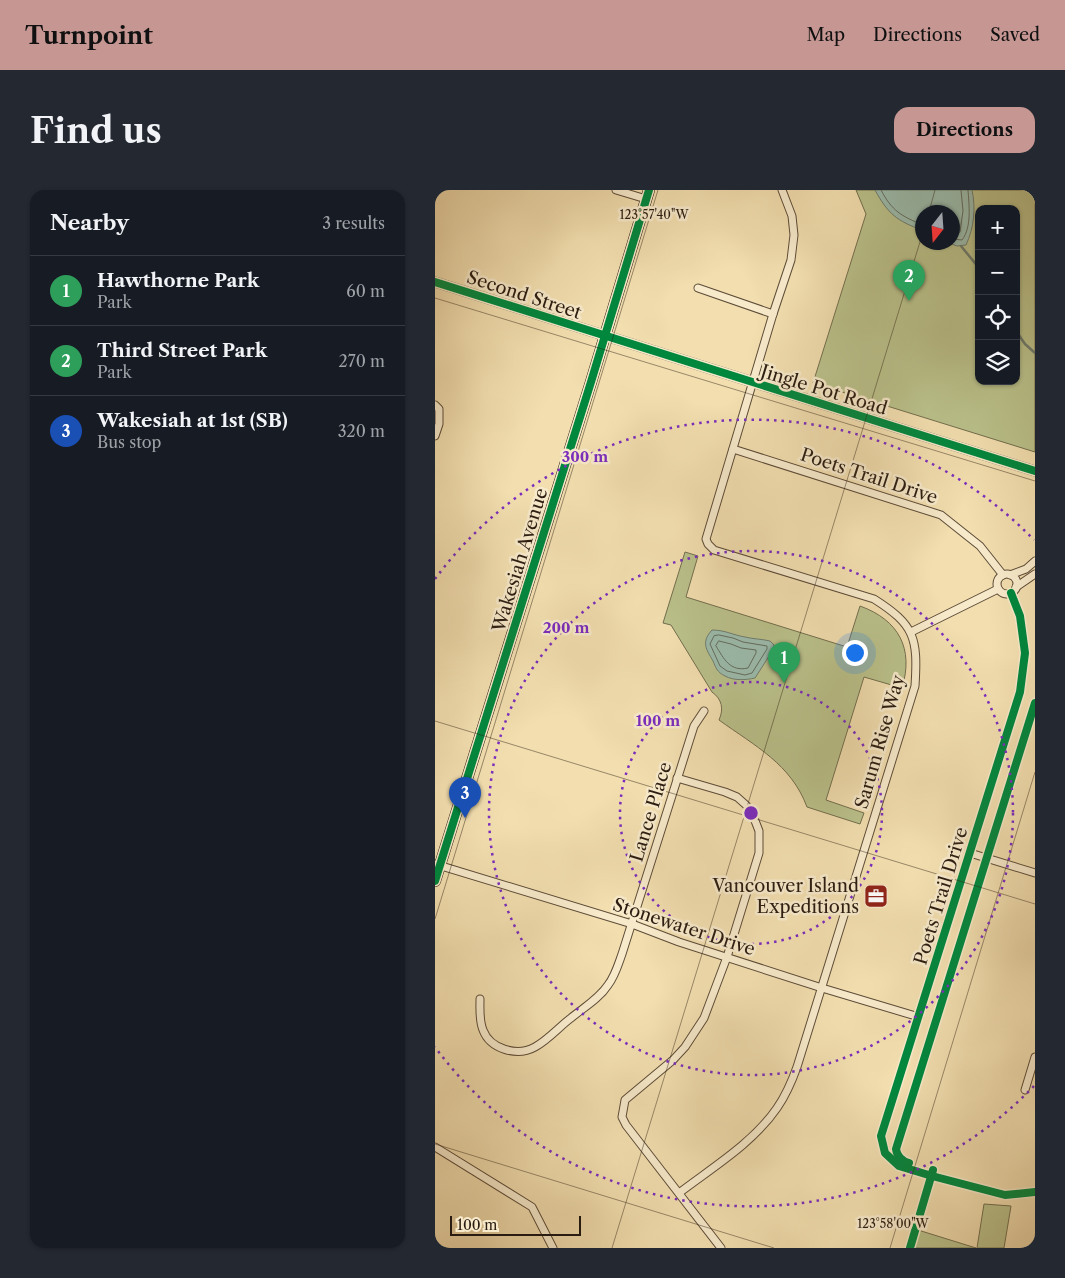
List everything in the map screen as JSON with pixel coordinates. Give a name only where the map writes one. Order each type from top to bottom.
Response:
[{"type":"main road","name":"Wakesiah Avenue","points":[[435,881],[437,864],[648,195]]},
{"type":"street","points":[[616,190],[648,195]]},
{"type":"street","name":"Sarum Rise Way","points":[[679,1193],[744,1144],[778,1107],[786,1093],[797,1067],[915,686],[917,656],[911,632],[894,612],[874,599],[723,553],[715,550],[708,544],[707,534],[791,260],[794,235],[792,216],[782,190]]},
{"type":"street","name":"Second Street","points":[[435,282],[605,336]]},
{"type":"street","points":[[698,288],[773,314]]},
{"type":"street","name":"Jingle Pot Road","points":[[605,336],[1035,471]]},
{"type":"street","points":[[435,405],[439,408],[439,424],[435,436]]},
{"type":"street","name":"Poets Trail Drive","points":[[733,449],[941,515],[980,546],[1006,575]]},
{"type":"street","points":[[998,589],[998,580],[1006,575],[1026,569],[1035,561]]},
{"type":"street","points":[[998,589],[1005,594],[1014,590],[1035,574]]},
{"type":"street","points":[[1006,575],[1015,578],[1014,590]]},
{"type":"street","points":[[911,632],[998,589]]},
{"type":"street","name":"Poets Trail Drive","points":[[1014,590],[1025,653],[1020,692],[881,1136],[885,1153],[899,1166],[1005,1195],[1035,1192]]},
{"type":"street","name":"Lance Place","points":[[480,999],[483,1029],[488,1039],[497,1046],[510,1051],[521,1052],[534,1048],[598,997],[608,986],[614,977],[694,726],[704,710]]},
{"type":"street","points":[[677,778],[737,797],[752,812],[759,831],[759,853],[727,957],[712,999],[697,1030],[673,1060],[625,1100],[622,1117],[626,1125],[721,1248]]},
{"type":"street","points":[[970,853],[1035,873]]},
{"type":"street","name":"Stonewater Drive","points":[[437,864],[631,924],[679,942],[822,988],[919,1017]]},
{"type":"street","points":[[1025,1090],[1035,1058]]},
{"type":"street","points":[[435,1147],[532,1207],[553,1248]]},
{"type":"green space","points":[[856,190],[1035,190],[1035,452],[813,383],[866,214]]},
{"type":"green space","points":[[685,552],[698,556],[686,597],[847,647],[860,606],[885,619],[894,628],[904,649],[906,661],[902,688],[864,677],[826,800],[864,813],[860,824],[807,807],[792,779],[782,767],[719,720],[722,708],[720,701],[712,692],[671,625],[663,623]]},
{"type":"green space","points":[[984,1204],[1011,1206],[1004,1248],[977,1248]]},
{"type":"green space","points":[[918,1230],[976,1248],[912,1248]]},
{"type":"water","points":[[875,190],[972,190],[973,218],[971,232],[966,245],[960,246],[960,205],[915,205],[915,227],[894,216],[884,205]]},
{"type":"water","points":[[712,630],[770,641],[774,645],[773,650],[755,678],[744,680],[732,679],[718,671],[706,646],[707,638]]},
{"type":"waterway","points":[[961,246],[975,263]]},
{"type":"waterway","points":[[1020,337],[1035,353]]},
{"type":"cycle path","points":[[435,881],[649,190]]},
{"type":"cycle path","points":[[435,282],[1035,471]]},
{"type":"cycle path","points":[[1011,593],[1020,616],[1025,653],[1020,692],[881,1136],[885,1153],[899,1166],[1005,1195],[1035,1192]]},
{"type":"cycle path","points":[[909,1163],[900,1158],[896,1149],[1035,703]]},
{"type":"cycle path","points":[[910,1248],[933,1170]]},
{"type":"place","name":"Third Street Park","points":[[909,301]]},
{"type":"place","name":"Hawthorne Park","points":[[784,683]]},
{"type":"place","name":"Wakesiah at 1st (SB)","points":[[465,818]]},
{"type":"place","name":"Vancouver Island Expeditions","points":[[876,896]]}]
